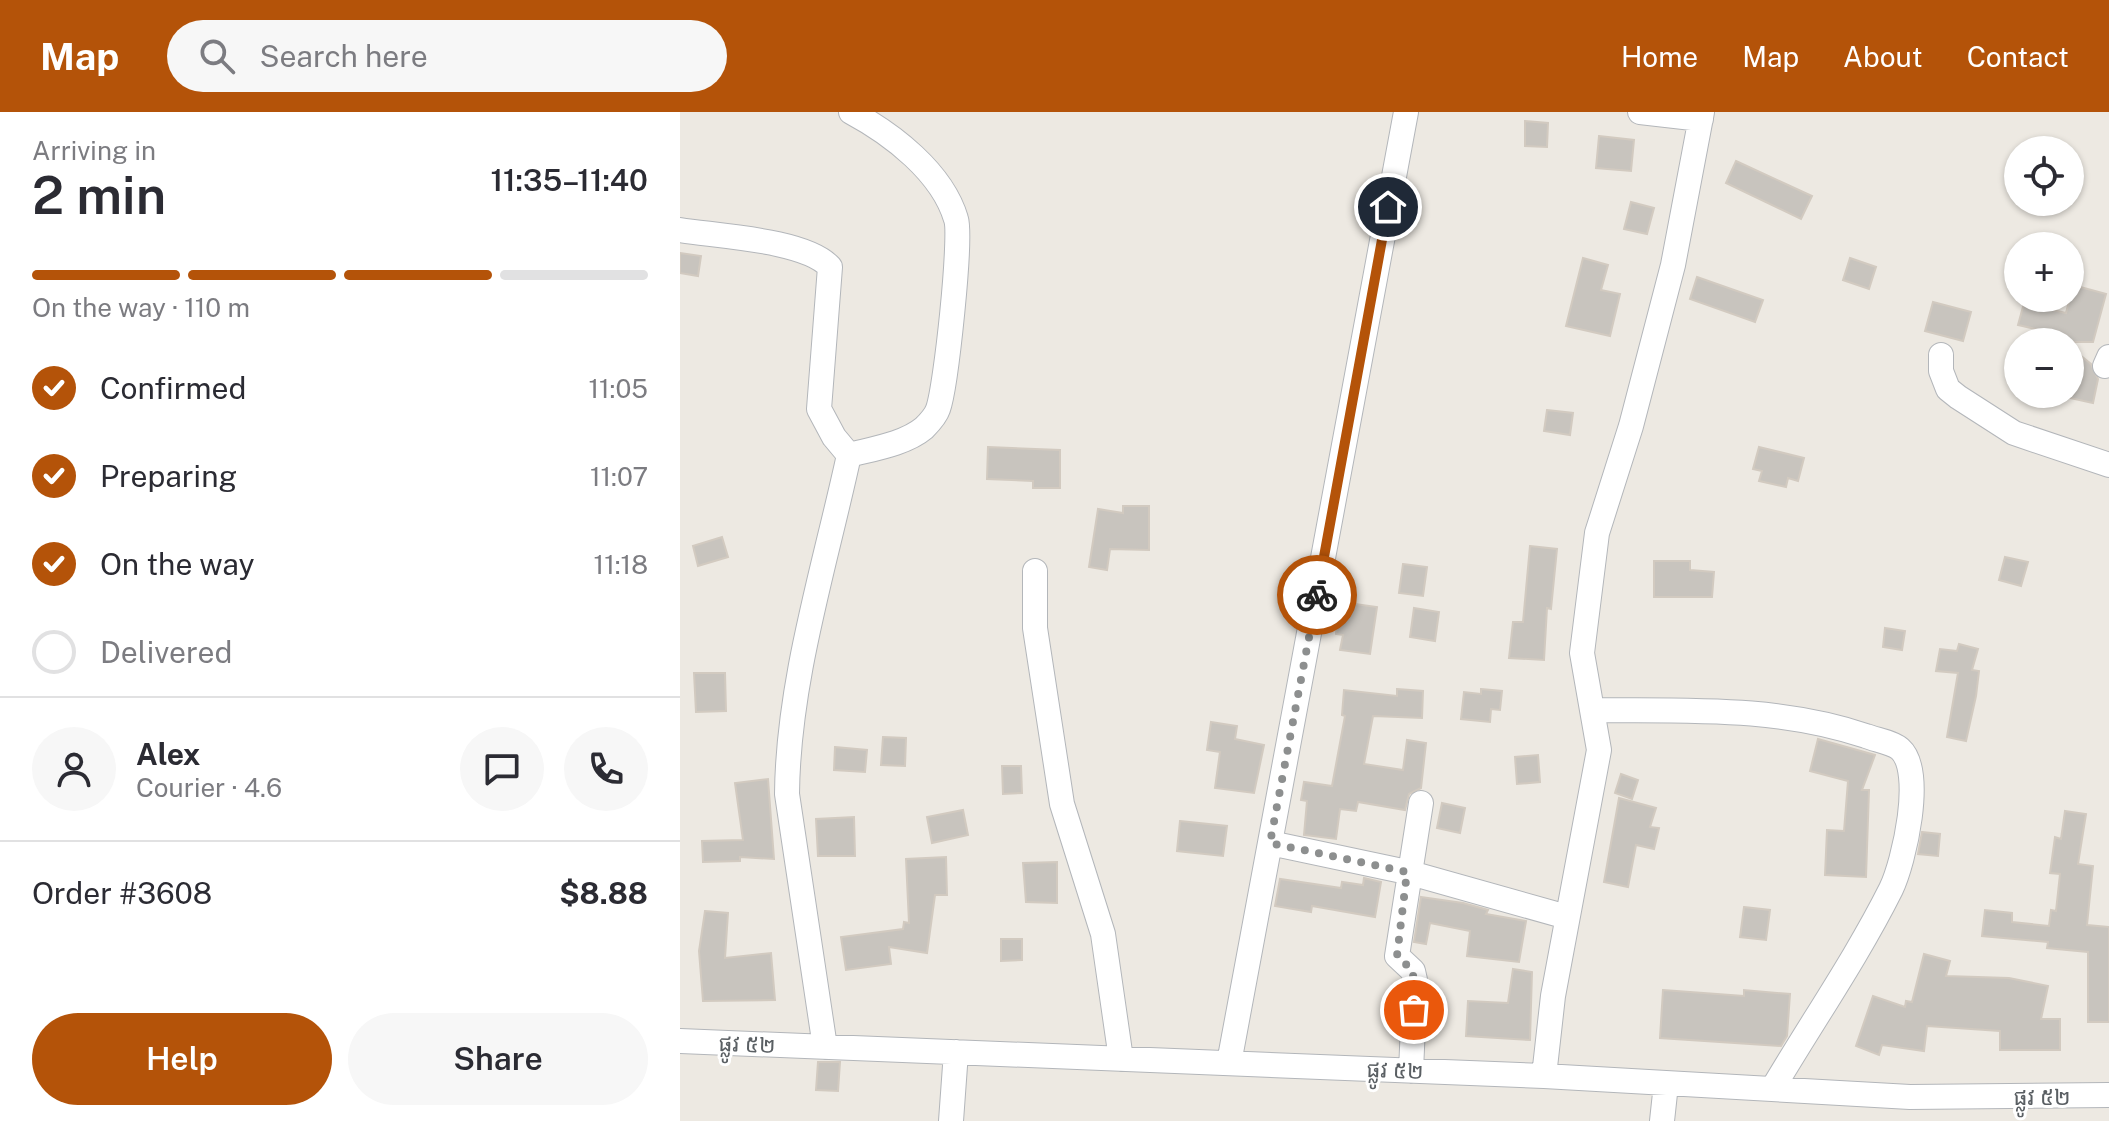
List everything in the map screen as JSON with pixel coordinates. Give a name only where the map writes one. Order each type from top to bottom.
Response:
[{"type":"street","points":[[849,455],[902,440],[923,429],[938,411],[947,360],[958,222],[944,192],[923,167],[883,129],[851,112]]},
{"type":"street","points":[[1229,1063],[1405,114],[1430,112]]},
{"type":"street","points":[[1544,1076],[1553,996],[1599,750],[1595,710],[1582,653],[1597,533],[1631,426],[1673,265],[1702,115],[1640,112]]},
{"type":"street","points":[[680,230],[797,249],[821,257],[830,267],[819,409],[849,455],[802,671],[787,756],[787,794],[825,1047]]},
{"type":"street","points":[[1941,355],[1941,371],[1948,389],[1958,397],[2014,433],[2109,465]]},
{"type":"street","points":[[1035,571],[1035,628],[1062,804],[1103,934],[1121,1059]]},
{"type":"street","points":[[1595,710],[1788,716],[1841,727],[1899,748],[1907,758],[1914,785],[1892,887],[1773,1088]]},
{"type":"street","points":[[1411,1071],[1415,980],[1413,971],[1397,956],[1407,872],[1421,803]]},
{"type":"street","points":[[1270,843],[1407,872],[1567,917]]},
{"type":"street","name":"ផ្លូវ ៥២","points":[[680,1041],[1544,1076],[1910,1097],[2109,1095]]},
{"type":"street","points":[[951,1121],[956,1052]]},
{"type":"street","points":[[1662,1121],[1666,1084]]},
{"type":"building","points":[[1525,121],[1548,123],[1547,147],[1525,146]]},
{"type":"building","points":[[1599,136],[1634,140],[1631,171],[1596,168]]},
{"type":"building","points":[[1736,161],[1812,196],[1801,219],[1726,183]]},
{"type":"building","points":[[1631,202],[1654,208],[1647,234],[1624,229]]},
{"type":"building","points":[[680,253],[701,256],[698,276],[680,273]]},
{"type":"building","points":[[1583,258],[1608,265],[1601,290],[1620,294],[1610,336],[1566,326]]},
{"type":"building","points":[[1850,258],[1876,267],[1869,289],[1843,280]]},
{"type":"building","points":[[1697,277],[1763,300],[1755,322],[1690,299]]},
{"type":"building","points":[[2084,288],[2106,294],[2093,342],[2084,342],[2084,328],[2018,325],[2022,312],[2084,312]]},
{"type":"building","points":[[1933,302],[1971,312],[1963,341],[1925,331]]},
{"type":"building","points":[[2084,358],[2091,364],[2098,379],[2093,403],[2084,401]]},
{"type":"building","points":[[1547,410],[1573,413],[1570,435],[1544,431]]},
{"type":"building","points":[[988,447],[1060,450],[1060,488],[1033,488],[1033,481],[987,479]]},
{"type":"building","points":[[1759,447],[1804,458],[1798,481],[1788,478],[1786,487],[1759,481],[1762,471],[1753,469]]},
{"type":"building","points":[[1123,506],[1149,506],[1149,550],[1110,549],[1107,570],[1089,567],[1098,509],[1123,513]]},
{"type":"building","points":[[722,537],[728,557],[698,566],[693,546]]},
{"type":"building","points":[[1530,546],[1557,549],[1551,609],[1547,608],[1544,660],[1509,658],[1513,622],[1523,622]]},
{"type":"building","points":[[2005,557],[2028,562],[2021,586],[1999,580]]},
{"type":"building","points":[[1654,561],[1690,561],[1690,570],[1714,572],[1712,597],[1654,597]]},
{"type":"building","points":[[1403,564],[1427,567],[1423,596],[1399,593]]},
{"type":"building","points":[[1348,603],[1377,607],[1370,654],[1340,650],[1343,635],[1336,634],[1338,613],[1346,614]]},
{"type":"building","points":[[1414,608],[1439,612],[1435,641],[1410,637]]},
{"type":"building","points":[[1885,628],[1905,631],[1902,650],[1883,647]]},
{"type":"building","points":[[1959,644],[1978,649],[1972,670],[1979,671],[1976,696],[1966,741],[1947,737],[1958,673],[1936,671],[1940,649],[1957,651]]},
{"type":"building","points":[[694,673],[725,673],[726,711],[696,712]]},
{"type":"building","points":[[1397,689],[1423,691],[1422,718],[1373,716],[1364,764],[1403,770],[1407,740],[1426,743],[1421,788],[1409,794],[1405,810],[1358,802],[1356,811],[1340,809],[1336,839],[1304,835],[1307,801],[1301,800],[1304,782],[1332,786],[1345,716],[1342,715],[1344,690],[1397,696]]},
{"type":"building","points":[[1481,689],[1502,691],[1500,710],[1491,709],[1490,722],[1461,719],[1464,692],[1481,694]]},
{"type":"building","points":[[1211,722],[1237,726],[1235,739],[1264,745],[1254,793],[1215,788],[1220,752],[1207,750]]},
{"type":"building","points":[[883,737],[906,738],[905,766],[881,765]]},
{"type":"building","points":[[1818,739],[1875,755],[1862,790],[1869,790],[1866,877],[1825,875],[1827,830],[1844,831],[1848,781],[1810,771]]},
{"type":"building","points":[[835,747],[867,750],[865,772],[834,770]]},
{"type":"building","points":[[1538,755],[1540,782],[1517,784],[1515,757]]},
{"type":"building","points":[[1002,766],[1021,766],[1022,793],[1003,794]]},
{"type":"building","points":[[1621,774],[1638,780],[1632,799],[1615,793]]},
{"type":"building","points":[[768,779],[774,859],[740,857],[740,861],[703,862],[702,841],[743,840],[735,783]]},
{"type":"building","points":[[1619,798],[1656,808],[1650,827],[1659,828],[1654,849],[1636,845],[1628,887],[1604,882]]},
{"type":"building","points":[[1442,803],[1465,808],[1460,833],[1437,828]]},
{"type":"building","points":[[963,810],[968,835],[932,843],[927,817]]},
{"type":"building","points":[[2065,811],[2086,814],[2078,864],[2093,866],[2087,925],[2109,927],[2109,1022],[2088,1022],[2088,952],[2047,948],[2048,942],[1982,936],[1985,910],[2012,913],[2012,922],[2049,926],[2051,910],[2056,911],[2060,874],[2050,873],[2055,837],[2061,839]]},
{"type":"building","points":[[854,817],[855,856],[818,856],[816,819]]},
{"type":"building","points":[[1180,821],[1227,826],[1223,856],[1177,851]]},
{"type":"building","points":[[1922,832],[1940,834],[1938,856],[1918,854]]},
{"type":"building","points":[[946,857],[947,895],[935,895],[927,953],[889,947],[891,964],[846,970],[841,937],[903,929],[904,922],[909,923],[906,859]]},
{"type":"building","points":[[1057,862],[1057,903],[1026,902],[1023,863]]},
{"type":"building","points":[[1364,878],[1381,882],[1375,917],[1312,906],[1311,912],[1275,906],[1280,879],[1341,888],[1342,882],[1363,885]]},
{"type":"building","points":[[1421,897],[1463,903],[1488,910],[1486,914],[1526,921],[1519,962],[1467,956],[1470,931],[1430,923],[1426,944],[1414,942]]},
{"type":"building","points":[[1744,907],[1770,910],[1766,940],[1740,937]]},
{"type":"building","points":[[705,911],[728,913],[725,958],[771,953],[775,1000],[703,1001],[699,951]]},
{"type":"building","points":[[1001,939],[1022,939],[1022,960],[1001,961]]},
{"type":"building","points":[[1924,954],[1950,961],[1946,976],[2009,978],[2048,986],[2041,1019],[2060,1019],[2060,1050],[2000,1050],[2000,1031],[1927,1026],[1924,1051],[1882,1045],[1879,1055],[1856,1046],[1873,996],[1905,1007],[1906,1001],[1912,1002]]},
{"type":"building","points":[[1513,969],[1532,972],[1530,1040],[1466,1036],[1468,1001],[1508,1003]]},
{"type":"building","points":[[1663,990],[1744,996],[1744,990],[1790,994],[1787,1036],[1781,1046],[1660,1038]]},
{"type":"building","points":[[818,1062],[840,1062],[838,1091],[816,1090]]},
{"type":"way so far","points":[[1317,595],[1270,843],[1407,872],[1397,956],[1413,971],[1414,1010]]},
{"type":"route","points":[[1317,595],[1388,207]]}]
